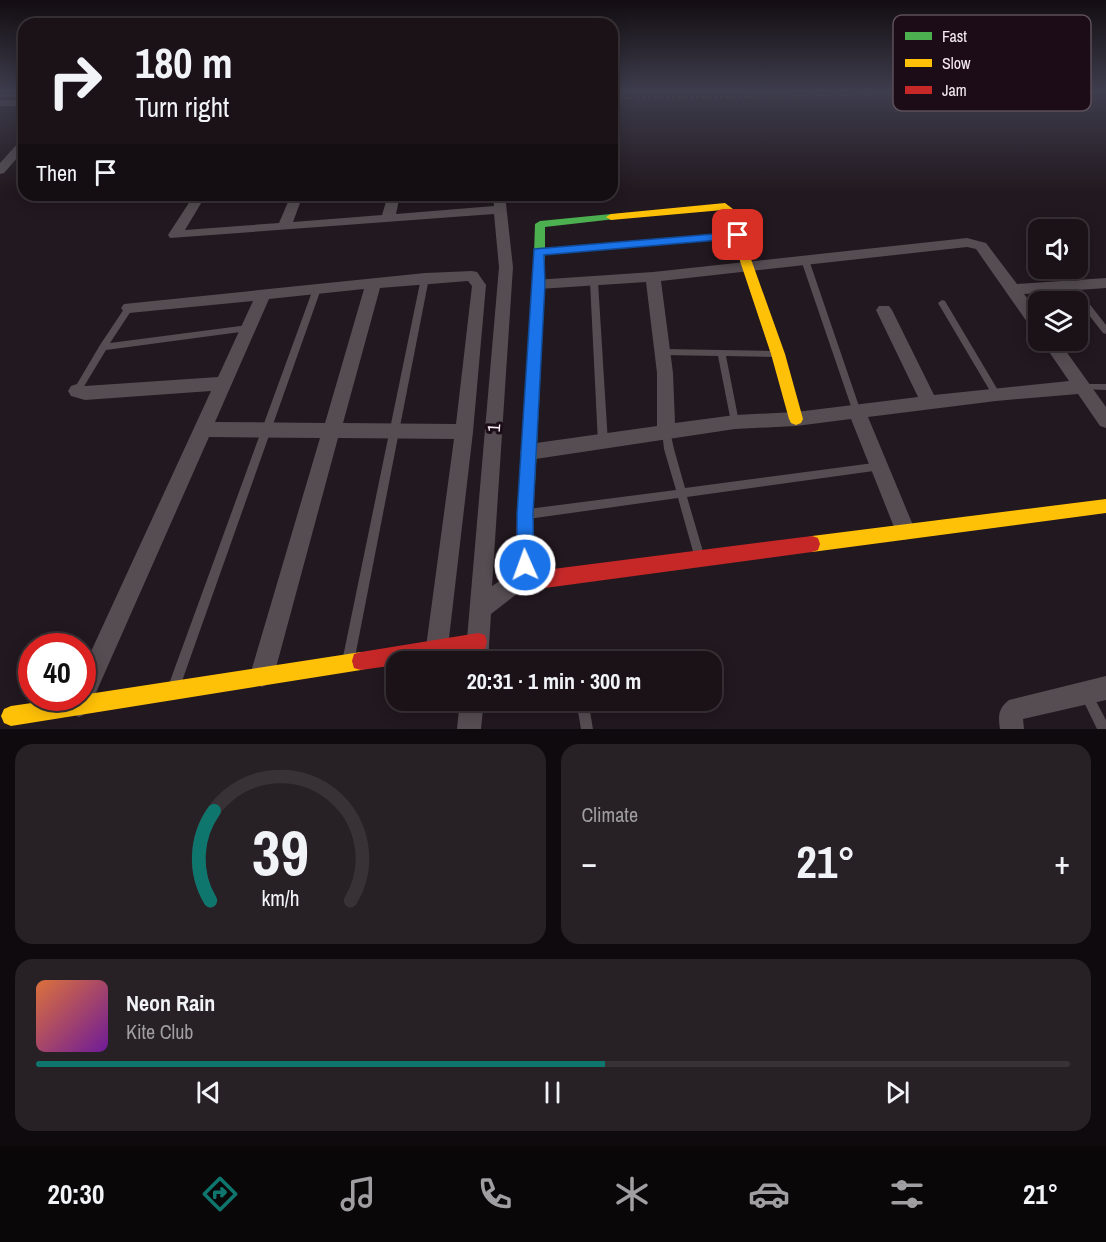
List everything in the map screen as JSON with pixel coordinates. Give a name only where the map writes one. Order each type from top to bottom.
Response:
[{"type":"street","points":[[0,170],[18,149]]},
{"type":"street","points":[[196,201],[175,235],[388,219],[499,202]]},
{"type":"street","points":[[284,226],[294,201]]},
{"type":"street","points":[[388,219],[392,201]]},
{"type":"street","name":"1","points":[[477,651],[506,267],[499,202]]},
{"type":"street","points":[[796,419],[750,267],[728,209],[719,205],[544,222],[538,227],[539,284],[523,556],[530,572],[545,579],[700,560],[904,530],[1106,506]]},
{"type":"street","points":[[539,284],[653,277],[967,242],[981,246],[1028,312]]},
{"type":"street","points":[[129,308],[373,285],[424,278],[472,276],[478,285],[464,432],[437,647]]},
{"type":"street","points":[[653,277],[663,352],[666,431]]},
{"type":"street","points":[[1012,290],[1106,283]]},
{"type":"street","points":[[262,675],[373,285]]},
{"type":"street","points":[[96,669],[263,295]]},
{"type":"street","points":[[884,310],[929,402]]},
{"type":"street","points":[[1057,351],[1106,421]]},
{"type":"street","points":[[77,391],[85,393],[223,383]]},
{"type":"street","points":[[529,452],[735,422],[796,419],[996,394],[1083,387]]},
{"type":"street","points":[[857,411],[881,466],[904,530]]},
{"type":"street","points":[[203,429],[464,432]]},
{"type":"street","points":[[481,608],[530,572]]},
{"type":"street","points":[[96,702],[478,642]]},
{"type":"street","points":[[1012,729],[1010,714],[1017,708],[1095,689]]},
{"type":"street","points":[[11,716],[42,711]]},
{"type":"street","points":[[469,729],[471,711]]},
{"type":"lane","points":[[538,251],[738,235]]},
{"type":"lane","points":[[805,260],[857,411]]},
{"type":"lane","points":[[348,662],[424,278]]},
{"type":"lane","points":[[594,282],[603,443]]},
{"type":"lane","points":[[1070,285],[1106,331]]},
{"type":"lane","points":[[172,690],[317,289]]},
{"type":"lane","points":[[942,303],[996,394]]},
{"type":"lane","points":[[77,391],[129,308]]},
{"type":"lane","points":[[103,347],[248,328]]},
{"type":"lane","points":[[663,352],[778,354]]},
{"type":"lane","points":[[721,353],[735,422]]},
{"type":"lane","points":[[1083,387],[1106,387]]},
{"type":"lane","points":[[666,431],[666,440],[700,560]]},
{"type":"lane","points":[[525,514],[681,495],[881,466]]},
{"type":"lane","points":[[1095,689],[1104,729]]},
{"type":"lane","points":[[584,711],[587,729]]},
{"type":"traffic: fast","points":[[527,484],[539,284],[540,224],[611,217]]},
{"type":"traffic: slow","points":[[611,217],[725,206],[728,209],[778,354],[796,419]]},
{"type":"traffic: slow","points":[[812,544],[1106,506]]},
{"type":"traffic: slow","points":[[11,716],[361,661]]},
{"type":"traffic: jam","points":[[527,484],[523,556],[530,572],[545,579],[812,544]]},
{"type":"traffic: jam","points":[[361,661],[478,642]]},
{"type":"route","points":[[525,565],[523,556],[539,284],[538,251],[738,235]]}]
